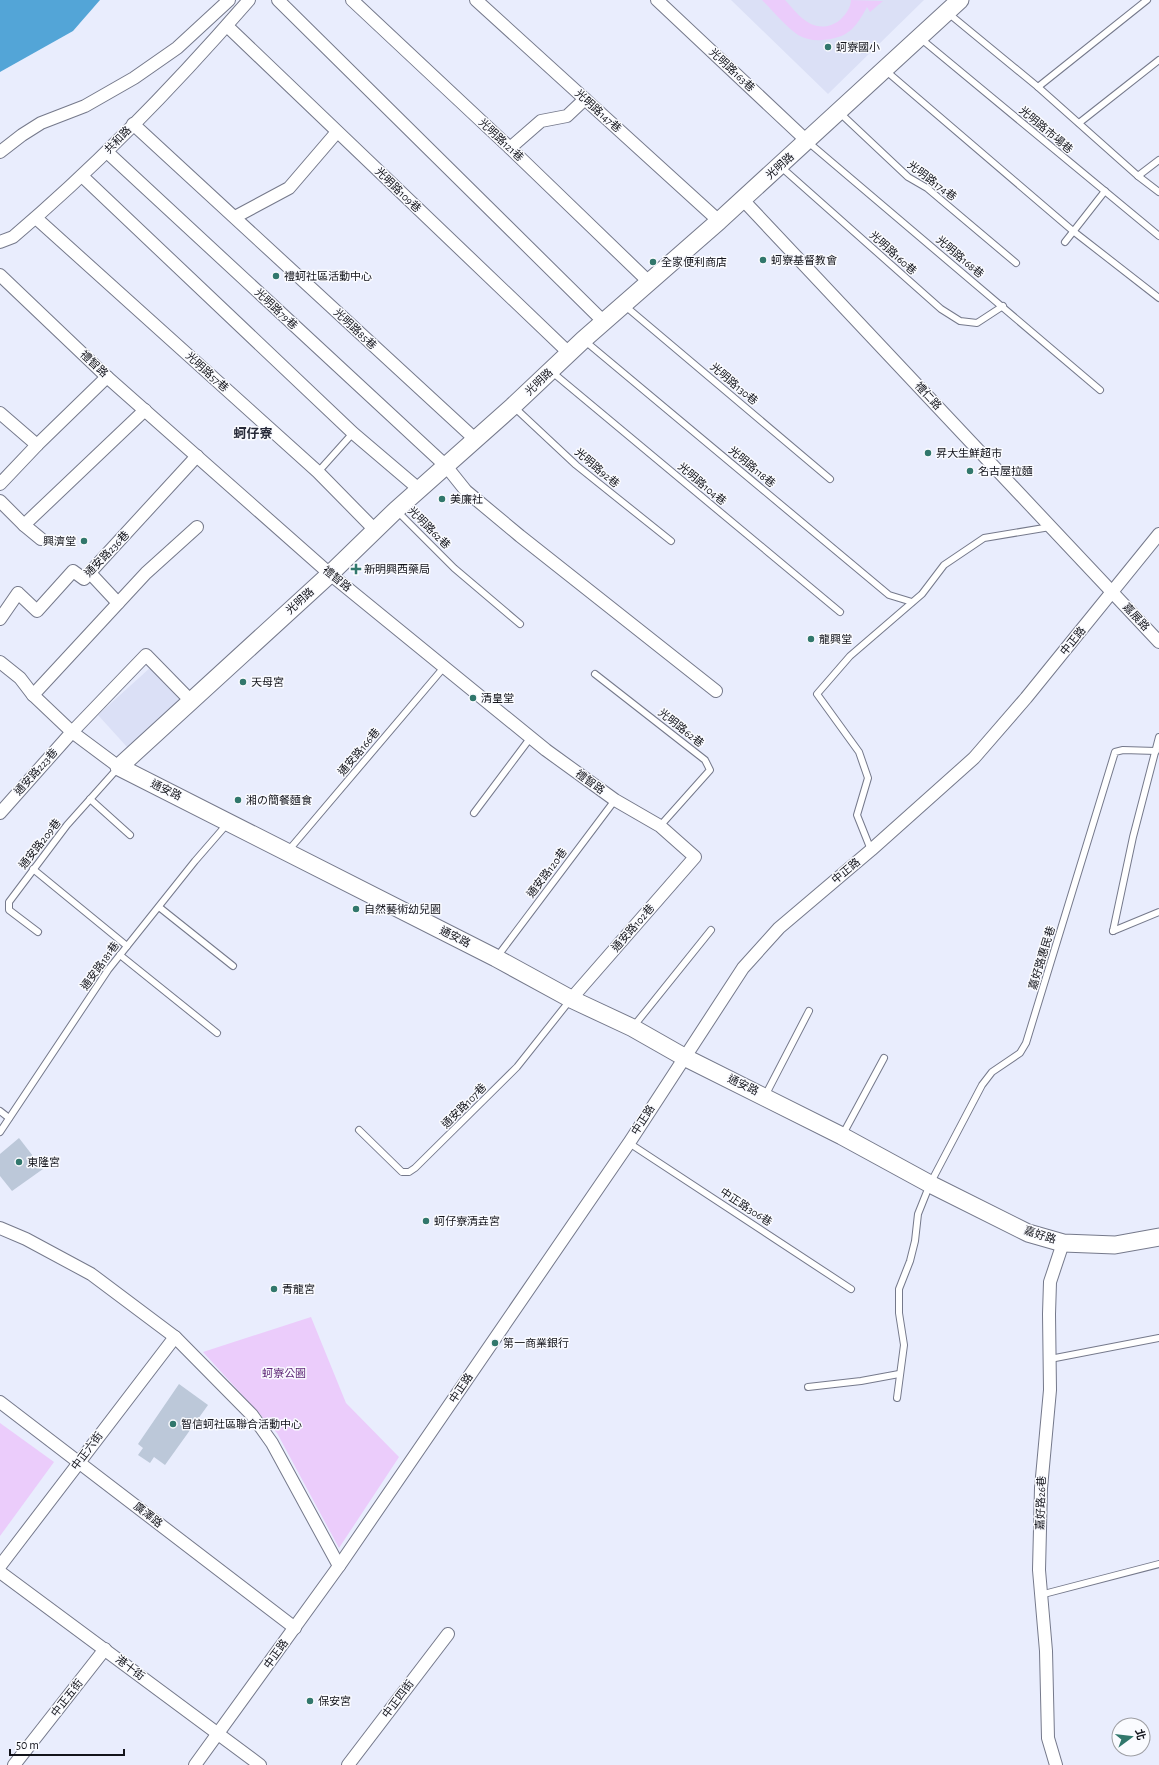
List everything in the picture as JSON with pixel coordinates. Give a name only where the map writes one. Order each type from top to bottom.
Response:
[{"type":"street","points":[[0,152],[41,123],[85,106],[134,78],[176,48],[229,0]]},
{"type":"street","name":"共和路","points":[[0,242],[13,237],[36,218],[107,152],[188,68],[249,0]]},
{"type":"street","points":[[278,0],[604,322]]},
{"type":"street","name":"光明路121巷","points":[[352,0],[510,148],[649,282]]},
{"type":"street","name":"光明路147巷","points":[[476,0],[719,221]]},
{"type":"street","name":"光明路163巷","points":[[657,0],[807,141]]},
{"type":"street","name":"光明路","points":[[119,767],[330,574],[396,510],[514,406],[583,340],[780,166],[960,0]]},
{"type":"street","name":"光明路109巷","points":[[227,26],[569,353]]},
{"type":"street","points":[[510,148],[541,121],[566,116],[585,100]]},
{"type":"street","name":"光明路85巷","points":[[133,124],[476,440]]},
{"type":"street","points":[[234,217],[289,188],[337,132]]},
{"type":"street","name":"光明路79巷","points":[[107,152],[446,466],[466,491],[588,590],[716,690]]},
{"type":"street","points":[[82,176],[353,432],[420,490]]},
{"type":"street","name":"禮仁路","points":[[742,200],[1112,592]]},
{"type":"street","name":"光明路57巷","points":[[36,218],[318,472],[375,530]]},
{"type":"street","name":"禮智路","points":[[0,275],[107,377],[330,574],[531,737],[615,800],[660,826],[695,857]]},
{"type":"street","points":[[0,484],[37,445],[107,377]]},
{"type":"street","points":[[24,525],[145,410]]},
{"type":"street","points":[[1,415],[37,445]]},
{"type":"street","name":"通安路236巷","points":[[0,619],[18,593],[37,611],[73,571],[84,579],[197,456]]},
{"type":"street","points":[[0,501],[24,525],[41,539]]},
{"type":"street","points":[[33,694],[146,573],[196,527]]},
{"type":"street","name":"中正路","points":[[195,1765],[339,1566],[629,1143],[743,968],[774,934],[974,758],[1026,698],[1159,534]]},
{"type":"street","points":[[90,573],[118,603]]},
{"type":"street","name":"嘉展路","points":[[1112,592],[1159,642]]},
{"type":"street","name":"通安路223巷","points":[[0,813],[72,732],[146,655],[191,701]]},
{"type":"street","name":"通安路","points":[[0,662],[20,678],[33,694],[72,732],[119,767],[496,958],[571,999],[632,1028],[684,1057],[765,1096],[930,1184]]},
{"type":"street","name":"通安路102巷","points":[[571,999],[695,857]]},
{"type":"street","name":"嘉好路","points":[[930,1184],[1028,1233],[1063,1243],[1115,1245],[1159,1237]]},
{"type":"street","points":[[0,1228],[26,1239],[92,1274],[175,1337],[252,1415],[272,1443],[339,1566]]},
{"type":"street","name":"嘉好路26巷","points":[[1056,1765],[1048,1738],[1046,1651],[1040,1595],[1041,1488],[1050,1390],[1050,1282],[1063,1243]]},
{"type":"street","name":"中正六街","points":[[0,1566],[175,1337]]},
{"type":"street","name":"廣澤路","points":[[0,1402],[295,1628]]},
{"type":"street","name":"港十街","points":[[0,1572],[260,1765]]},
{"type":"street","name":"中正四街","points":[[348,1765],[448,1634]]},
{"type":"street","name":"中正五街","points":[[14,1765],[104,1649]]},
{"type":"lane","points":[[1038,87],[1146,0]]},
{"type":"lane","points":[[947,12],[1038,87],[1138,176],[1159,192]]},
{"type":"lane","name":"光明路市場巷","points":[[920,38],[1159,236]]},
{"type":"lane","points":[[1079,124],[1159,60]]},
{"type":"lane","points":[[885,70],[1073,231],[1159,298]]},
{"type":"lane","name":"光明路174巷","points":[[838,112],[908,177],[927,188],[1016,264]]},
{"type":"lane","name":"光明路168巷","points":[[807,141],[1100,390]]},
{"type":"lane","points":[[1138,176],[1159,160]]},
{"type":"lane","name":"光明路160巷","points":[[780,166],[941,309],[960,321],[977,324],[1003,306]]},
{"type":"lane","points":[[1065,242],[1105,191]]},
{"type":"lane","name":"光明路130巷","points":[[624,305],[830,479]]},
{"type":"lane","name":"光明路118巷","points":[[583,340],[889,595],[912,602]]},
{"type":"lane","name":"光明路104巷","points":[[551,371],[840,612]]},
{"type":"lane","name":"光明路92巷","points":[[514,406],[576,465],[671,541]]},
{"type":"lane","points":[[318,472],[353,432]]},
{"type":"lane","name":"光明路62巷","points":[[396,510],[454,568],[520,624]]},
{"type":"lane","points":[[871,850],[858,815],[868,778],[859,752],[817,694],[850,656],[922,594],[944,565],[977,541],[984,538],[1052,527]]},
{"type":"lane","name":"通安路166巷","points":[[288,852],[445,666]]},
{"type":"lane","name":"光明路62巷","points":[[595,674],[705,760],[710,770],[660,826]]},
{"type":"lane","points":[[474,813],[531,737]]},
{"type":"lane","points":[[1159,738],[1133,837],[1113,931],[1159,912]]},
{"type":"lane","name":"嘉好路惠民巷","points":[[930,1184],[982,1085],[992,1072],[1020,1053],[1026,1043],[1115,752],[1123,750],[1156,751]]},
{"type":"lane","name":"通安路209巷","points":[[38,932],[9,910],[9,902],[67,825],[119,767]]},
{"type":"lane","points":[[90,799],[130,834]]},
{"type":"lane","name":"通安路120巷","points":[[496,958],[615,800]]},
{"type":"lane","name":"通安路181巷","points":[[0,1132],[108,970],[229,822]]},
{"type":"lane","points":[[33,869],[127,946]]},
{"type":"lane","points":[[159,907],[233,966]]},
{"type":"lane","points":[[632,1028],[710,930]]},
{"type":"lane","points":[[120,955],[217,1033]]},
{"type":"lane","name":"通安路107巷","points":[[359,1130],[402,1172],[409,1172],[416,1168],[517,1067],[571,999]]},
{"type":"lane","points":[[765,1096],[809,1011]]},
{"type":"lane","points":[[842,1136],[884,1058]]},
{"type":"lane","points":[[0,1111],[9,1118]]},
{"type":"lane","name":"中正路306巷","points":[[629,1143],[851,1289]]},
{"type":"lane","points":[[897,1398],[904,1345],[899,1313],[900,1289],[912,1254],[918,1214],[930,1184]]},
{"type":"lane","points":[[1050,1359],[1159,1338]]},
{"type":"lane","points":[[808,1387],[861,1381],[899,1374]]},
{"type":"lane","points":[[1040,1595],[1159,1564]]},
{"type":"shaded area","name":"蚵寮國小","points":[[731,0],[924,0],[828,94]]},
{"type":"shaded area","points":[[151,667],[181,700],[128,748],[98,715]]},
{"type":"green space","points":[[762,0],[785,0],[805,20],[810,24],[817,26],[831,25],[838,22],[848,10],[851,0],[883,1],[870,12],[867,7],[859,21],[850,31],[838,37],[819,40],[804,38],[798,35]]},
{"type":"green space","name":"蚵寮公園","points":[[311,1317],[346,1403],[399,1457],[339,1548],[277,1433],[203,1352]]},
{"type":"green space","points":[[0,1423],[54,1462],[0,1536]]},
{"type":"water","points":[[0,0],[100,0],[73,31],[0,72]]},
{"type":"building","name":"東隆宮","points":[[19,1138],[43,1169],[12,1191],[0,1176],[0,1154]]},
{"type":"building","name":"智信蚵社區聯合活動中心","points":[[179,1384],[208,1405],[165,1465],[154,1457],[150,1463],[138,1455],[143,1448],[138,1444]]},
{"type":"place","name":"蚵寮國小","points":[[828,47]]},
{"type":"place","name":"蚵寮基督教會","points":[[763,260]]},
{"type":"place","name":"全家便利商店","points":[[653,262]]},
{"type":"place","name":"禮蚵社區活動中心","points":[[276,276]]},
{"type":"place","name":"昇大生鮮超市","points":[[928,453]]},
{"type":"place","name":"名古屋拉麵","points":[[970,471]]},
{"type":"place","name":"美廉社","points":[[442,499]]},
{"type":"place","name":"興濟堂","points":[[84,541]]},
{"type":"place","name":"新明興西藥局","points":[[356,569]]},
{"type":"place","name":"龍興堂","points":[[811,639]]},
{"type":"place","name":"天母宮","points":[[243,682]]},
{"type":"place","name":"清皇堂","points":[[473,698]]},
{"type":"place","name":"湘の簡餐麵食","points":[[238,800]]},
{"type":"place","name":"自然藝術幼兒園","points":[[356,909]]},
{"type":"place","name":"東隆宮","points":[[19,1162]]},
{"type":"place","name":"蚵仔寮清垚宮","points":[[426,1221]]},
{"type":"place","name":"青龍宮","points":[[274,1289]]},
{"type":"place","name":"第一商業銀行","points":[[495,1343]]},
{"type":"place","name":"智信蚵社區聯合活動中心","points":[[173,1424]]},
{"type":"place","name":"保安宮","points":[[310,1701]]},
{"type":"district","name":"蚵仔寮","points":[[253,434]]}]
